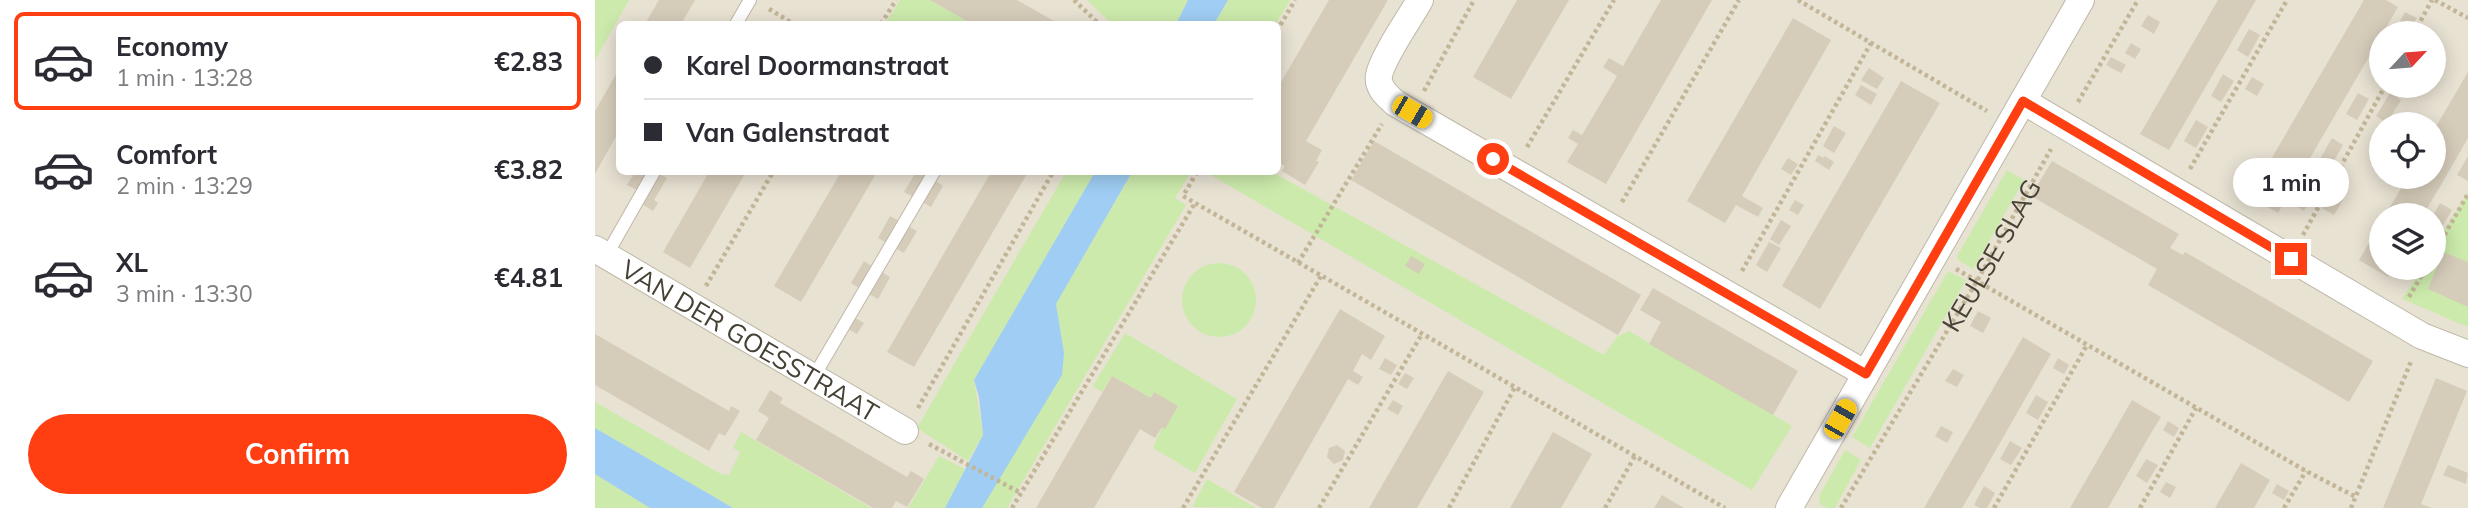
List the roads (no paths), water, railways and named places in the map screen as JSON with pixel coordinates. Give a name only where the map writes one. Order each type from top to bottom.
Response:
[{"type":"street","points":[[1420,0],[1384,62],[1378,77],[1383,92],[1403,108],[1866,374]]},
{"type":"street","name":"KEULSE SLAG","points":[[1789,508],[2081,0]]},
{"type":"street","points":[[2023,101],[2421,336],[2468,354]]},
{"type":"street","name":"VAN DER GOESSTRAAT","points":[[601,253],[905,431]]},
{"type":"lane","points":[[738,21],[750,0]]},
{"type":"lane","points":[[601,253],[652,175]]},
{"type":"lane","points":[[813,378],[932,175]]},
{"type":"water","points":[[1188,0],[1228,0],[1216,21],[1178,21]]},
{"type":"water","points":[[1093,175],[1130,175],[1056,304],[1064,353],[1062,375],[982,508],[945,508],[983,435],[979,397],[974,380]]},
{"type":"water","points":[[595,428],[733,508],[650,508],[595,474]]}]
